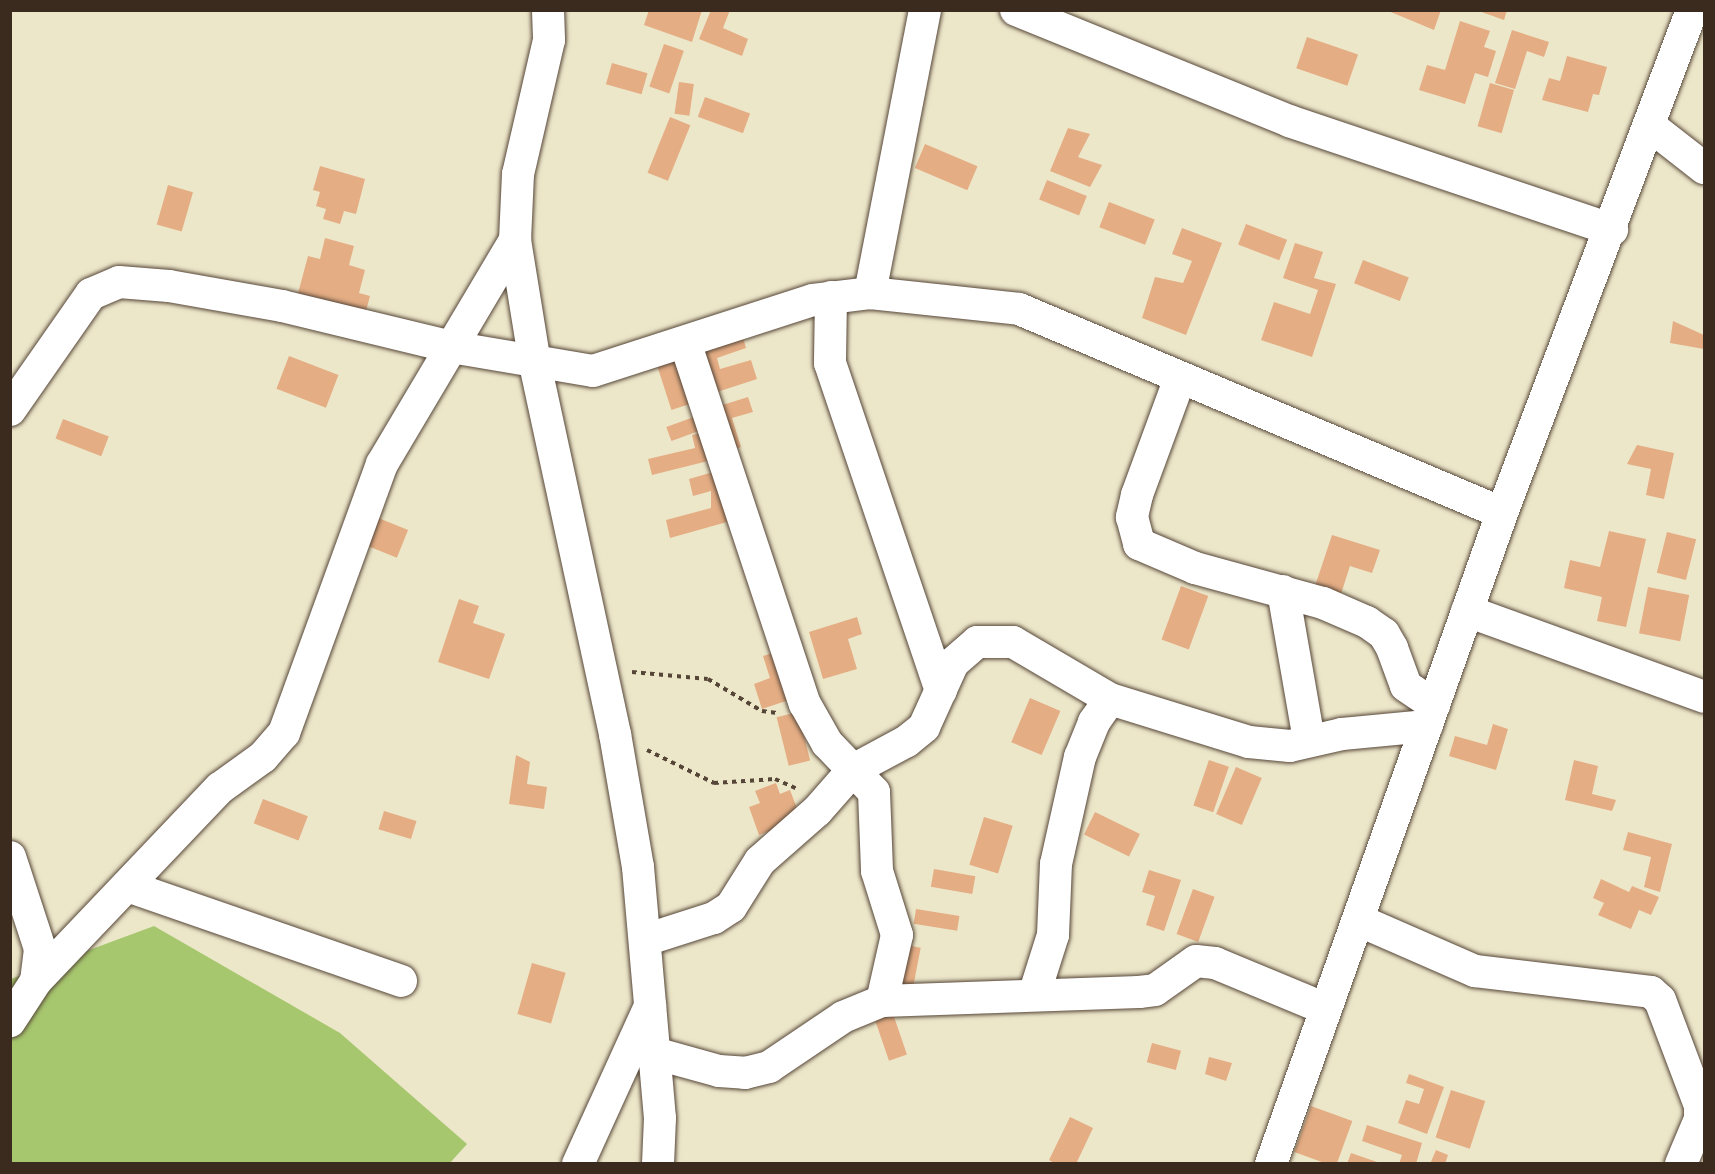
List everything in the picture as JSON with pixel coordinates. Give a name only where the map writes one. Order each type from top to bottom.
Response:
[{"type":"street","points":[[548,10],[549,40],[518,174],[515,240],[535,363],[598,670],[615,734],[638,867],[651,1004],[658,1164]]},
{"type":"street","points":[[870,293],[925,10]]},
{"type":"street","points":[[1016,10],[1289,121],[1612,230]]},
{"type":"street","points":[[1271,1164],[1502,513],[1612,230],[1692,10]]},
{"type":"street","points":[[1649,125],[1704,168]]},
{"type":"street","points":[[10,1021],[36,981],[220,788],[263,757],[284,733],[382,464],[515,240]]},
{"type":"street","points":[[10,410],[91,294],[119,282],[169,286],[282,306],[451,347],[593,371],[831,297],[870,293],[1019,309],[1502,513]]},
{"type":"street","points":[[831,297],[830,363],[941,691]]},
{"type":"street","points":[[685,342],[805,704],[827,743],[868,783],[877,801],[877,871],[897,935],[882,1001]]},
{"type":"street","points":[[1180,378],[1137,495],[1132,517],[1134,534],[1139,544],[1162,556],[1347,612],[1384,634],[1406,686],[1431,715]]},
{"type":"street","points":[[1283,591],[1309,740]]},
{"type":"street","points":[[1467,611],[1704,697]]},
{"type":"street","points":[[645,940],[714,918],[731,907],[760,861],[817,811],[853,770],[918,734],[953,663],[963,651],[977,642],[995,640],[1013,642],[1110,699],[1249,742],[1290,746],[1431,715]]},
{"type":"street","points":[[1034,995],[1053,935],[1056,864],[1080,757],[1094,722],[1110,699]]},
{"type":"street","points":[[10,857],[40,949],[36,981]]},
{"type":"street","points":[[127,886],[401,981]]},
{"type":"street","points":[[1358,920],[1475,971],[1650,992],[1660,1000],[1700,1106],[1700,1119],[1681,1164]]},
{"type":"street","points":[[654,1053],[719,1071],[745,1073],[769,1067],[843,1017],[882,1001],[1155,990],[1196,961],[1215,963],[1326,1010]]},
{"type":"street","points":[[578,1164],[651,1004]]},
{"type":"path","points":[[598,670],[693,675],[708,679],[768,712],[805,704]]},
{"type":"path","points":[[615,734],[714,783],[732,785],[762,779],[785,782],[802,793],[817,811]]},
{"type":"green space","points":[[154,926],[340,1033],[467,1144],[449,1164],[11,1164],[11,979]]},
{"type":"building","points":[[649,10],[684,12],[702,10],[692,42],[644,25]]},
{"type":"building","points":[[711,10],[730,10],[723,28],[748,39],[742,56],[699,39]]},
{"type":"building","points":[[1386,10],[1441,10],[1434,30]]},
{"type":"building","points":[[1476,10],[1507,10],[1504,20]]},
{"type":"building","points":[[1460,21],[1490,31],[1484,47],[1496,51],[1488,77],[1475,73],[1465,104],[1419,90],[1427,65],[1445,70]]},
{"type":"building","points":[[1512,30],[1549,42],[1544,57],[1527,51],[1515,89],[1495,83]]},
{"type":"building","points":[[1307,37],[1358,55],[1347,86],[1296,68]]},
{"type":"building","points":[[664,44],[684,51],[669,93],[649,87]]},
{"type":"building","points":[[1567,56],[1607,67],[1599,95],[1593,94],[1588,112],[1542,100],[1549,78],[1560,81]]},
{"type":"building","points":[[612,63],[648,73],[642,94],[606,84]]},
{"type":"building","points":[[679,82],[694,84],[689,116],[675,114]]},
{"type":"building","points":[[1490,83],[1514,90],[1502,133],[1478,126]]},
{"type":"building","points":[[705,97],[750,113],[743,133],[698,117]]},
{"type":"building","points":[[670,117],[690,125],[668,181],[648,173]]},
{"type":"building","points":[[1068,128],[1090,134],[1078,157],[1102,165],[1090,187],[1050,171]]},
{"type":"building","points":[[925,144],[977,166],[967,190],[915,168]]},
{"type":"building","points":[[320,166],[365,179],[356,214],[344,211],[340,224],[323,219],[326,209],[316,206],[320,192],[313,190]]},
{"type":"building","points":[[1047,180],[1087,196],[1079,216],[1039,199]]},
{"type":"building","points":[[168,185],[193,192],[182,232],[157,224]]},
{"type":"building","points":[[1109,202],[1155,220],[1145,245],[1099,227]]},
{"type":"building","points":[[1246,224],[1287,240],[1279,260],[1238,245]]},
{"type":"building","points":[[1182,228],[1222,243],[1186,335],[1142,318],[1155,277],[1183,283],[1192,261],[1172,254]]},
{"type":"building","points":[[325,238],[354,246],[349,265],[365,270],[359,293],[370,296],[365,315],[297,297],[308,256],[320,259]]},
{"type":"building","points":[[1295,243],[1323,252],[1314,278],[1336,284],[1312,357],[1261,340],[1274,302],[1310,314],[1318,290],[1283,278]]},
{"type":"building","points":[[1363,260],[1409,278],[1400,301],[1354,283]]},
{"type":"building","points":[[1673,321],[1704,335],[1704,349],[1670,343]]},
{"type":"building","points":[[741,330],[746,348],[717,358],[720,369],[751,360],[757,379],[708,395],[692,346]]},
{"type":"building","points":[[682,355],[697,402],[671,410],[656,363]]},
{"type":"building","points":[[289,356],[338,375],[326,408],[276,389]]},
{"type":"building","points":[[748,397],[753,412],[732,418],[741,447],[727,452],[713,408]]},
{"type":"building","points":[[702,414],[707,428],[671,441],[666,427]]},
{"type":"building","points":[[63,419],[109,437],[101,456],[55,439]]},
{"type":"building","points":[[709,431],[716,459],[652,475],[648,459],[695,448],[692,435]]},
{"type":"building","points":[[1637,445],[1674,453],[1664,499],[1646,495],[1651,469],[1627,464]]},
{"type":"building","points":[[720,470],[734,520],[670,538],[666,520],[711,508],[711,491],[693,496],[689,479]]},
{"type":"building","points":[[371,515],[408,530],[397,558],[360,543]]},
{"type":"building","points":[[1609,531],[1646,539],[1626,627],[1597,621],[1602,597],[1564,588],[1570,560],[1600,567]]},
{"type":"building","points":[[1667,532],[1696,539],[1686,580],[1657,573]]},
{"type":"building","points":[[1332,535],[1380,550],[1372,573],[1350,566],[1340,597],[1314,589]]},
{"type":"building","points":[[1181,586],[1208,596],[1189,649],[1162,640]]},
{"type":"building","points":[[1648,587],[1689,595],[1680,641],[1639,633]]},
{"type":"building","points":[[459,599],[479,606],[473,623],[505,634],[489,679],[438,662]]},
{"type":"building","points":[[857,617],[862,634],[848,639],[857,669],[823,679],[809,632]]},
{"type":"building","points":[[779,651],[795,698],[762,709],[754,684],[770,678],[763,656]]},
{"type":"building","points":[[1030,698],[1060,711],[1042,755],[1011,742]]},
{"type":"building","points":[[798,712],[810,761],[789,766],[777,717]]},
{"type":"building","points":[[1493,724],[1508,729],[1496,770],[1449,756],[1455,736],[1487,745]]},
{"type":"building","points":[[516,755],[530,762],[527,784],[547,787],[544,809],[509,804]]},
{"type":"building","points":[[1209,760],[1229,767],[1213,812],[1193,805]]},
{"type":"building","points":[[1574,760],[1598,766],[1592,794],[1616,800],[1612,811],[1565,800]]},
{"type":"building","points":[[1236,767],[1262,778],[1242,825],[1216,814]]},
{"type":"building","points":[[776,783],[780,794],[790,790],[801,819],[759,835],[749,807],[760,803],[755,791]]},
{"type":"building","points":[[263,799],[308,816],[298,840],[254,823]]},
{"type":"building","points":[[384,811],[417,821],[411,839],[378,829]]},
{"type":"building","points":[[1095,812],[1140,834],[1129,856],[1084,834]]},
{"type":"building","points":[[984,817],[1013,826],[998,874],[969,865]]},
{"type":"building","points":[[1628,832],[1672,844],[1660,892],[1644,887],[1651,857],[1623,850]]},
{"type":"building","points":[[934,869],[975,876],[972,894],[931,887]]},
{"type":"building","points":[[1149,870],[1181,880],[1164,931],[1146,925],[1155,896],[1142,892]]},
{"type":"building","points":[[1601,879],[1629,892],[1632,886],[1659,897],[1651,915],[1639,910],[1631,929],[1598,915],[1604,903],[1593,898]]},
{"type":"building","points":[[1193,889],[1215,897],[1198,942],[1177,934]]},
{"type":"building","points":[[916,909],[959,916],[957,931],[914,924]]},
{"type":"building","points":[[906,945],[921,948],[913,989],[898,986]]},
{"type":"building","points":[[532,963],[566,973],[551,1024],[517,1014]]},
{"type":"building","points":[[892,1011],[907,1054],[889,1061],[874,1017]]},
{"type":"building","points":[[1152,1043],[1181,1051],[1176,1070],[1147,1062]]},
{"type":"building","points":[[1209,1057],[1232,1063],[1226,1081],[1205,1074]]},
{"type":"building","points":[[1409,1074],[1444,1087],[1427,1134],[1398,1123],[1406,1100],[1419,1104],[1424,1089],[1406,1083]]},
{"type":"building","points":[[1451,1090],[1485,1101],[1470,1149],[1436,1138]]},
{"type":"building","points":[[1311,1106],[1352,1121],[1337,1164],[1327,1164],[1294,1152]]},
{"type":"building","points":[[1070,1117],[1093,1128],[1076,1164],[1056,1164],[1049,1160]]},
{"type":"building","points":[[1367,1125],[1422,1143],[1416,1164],[1399,1164],[1402,1155],[1362,1141]]},
{"type":"building","points":[[1436,1150],[1448,1155],[1445,1164],[1430,1164]]},
{"type":"building","points":[[1351,1153],[1380,1163],[1380,1164],[1347,1164]]}]
